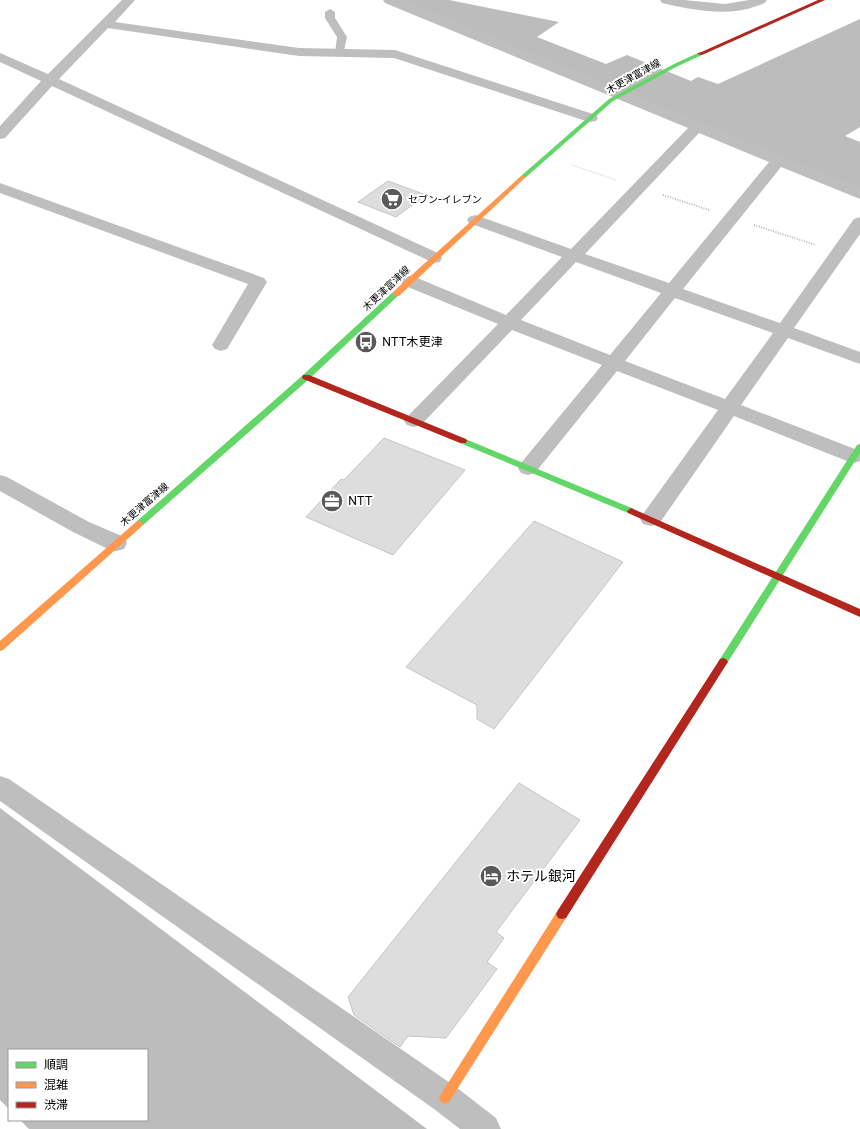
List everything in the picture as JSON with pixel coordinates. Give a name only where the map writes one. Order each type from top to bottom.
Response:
[{"type":"main road","name":"木更津富津線","points":[[0,647],[306,376],[475,220],[618,95],[676,65],[822,0]]},
{"type":"main road","points":[[306,376],[651,519],[860,613]]},
{"type":"main road","points":[[445,1098],[857,452]]},
{"type":"street","points":[[389,0],[860,194]]},
{"type":"street","points":[[666,0],[696,7],[719,9],[737,8],[761,0]]},
{"type":"street","points":[[0,134],[126,1]]},
{"type":"street","points":[[105,24],[299,52],[395,54],[590,118]]},
{"type":"street","points":[[0,57],[434,258]]},
{"type":"street","points":[[414,421],[697,127]]},
{"type":"street","points":[[528,468],[778,160]]},
{"type":"street","points":[[0,188],[258,282],[221,345]]},
{"type":"street","points":[[475,220],[860,358]]},
{"type":"street","points":[[651,519],[860,222]]},
{"type":"street","points":[[409,281],[509,323],[613,363],[857,452]]},
{"type":"street","points":[[0,482],[81,527],[116,543]]},
{"type":"street","points":[[0,787],[445,1098],[485,1129]]},
{"type":"lane","points":[[330,12],[330,18],[342,37],[340,53]]},
{"type":"path","points":[[547,157],[838,252]]},
{"type":"shaded area","points":[[399,0],[449,0],[559,22],[537,37],[606,64],[627,55],[691,81],[698,77],[718,84],[860,19],[860,127],[845,136],[860,142],[860,189]]},
{"type":"shaded area","points":[[0,808],[427,1129],[29,1129],[21,1121],[148,1121],[148,1049],[8,1049],[8,1108],[0,1100]]},
{"type":"building","name":"セブン-イレブン","points":[[388,181],[426,195],[396,217],[358,202]]},
{"type":"building","points":[[384,438],[465,470],[393,555],[306,517],[341,479],[344,480]]},
{"type":"building","points":[[534,521],[623,562],[494,729],[477,719],[477,705],[406,667]]},
{"type":"building","name":"ホテル銀河","points":[[519,783],[580,820],[496,932],[504,938],[487,962],[497,969],[446,1038],[408,1036],[400,1047],[354,1015],[348,997]]},
{"type":"traffic: fast","points":[[523,177],[611,100],[676,65],[700,54]]},
{"type":"traffic: fast","points":[[139,524],[306,377],[396,294]]},
{"type":"traffic: fast","points":[[463,441],[631,511]]},
{"type":"traffic: fast","points":[[723,662],[860,447]]},
{"type":"traffic: slow","points":[[396,294],[523,177]]},
{"type":"traffic: slow","points":[[0,647],[139,524]]},
{"type":"traffic: slow","points":[[445,1098],[562,914]]},
{"type":"traffic: jam","points":[[700,54],[822,0]]},
{"type":"traffic: jam","points":[[306,377],[463,441]]},
{"type":"traffic: jam","points":[[631,511],[860,613]]},
{"type":"traffic: jam","points":[[562,914],[723,662]]},
{"type":"place","name":"セブン-イレブン","points":[[392,199]]},
{"type":"place","name":"NTT木更津","points":[[366,342]]},
{"type":"place","name":"NTT","points":[[332,501]]},
{"type":"place","name":"ホテル銀河","points":[[491,876]]}]
